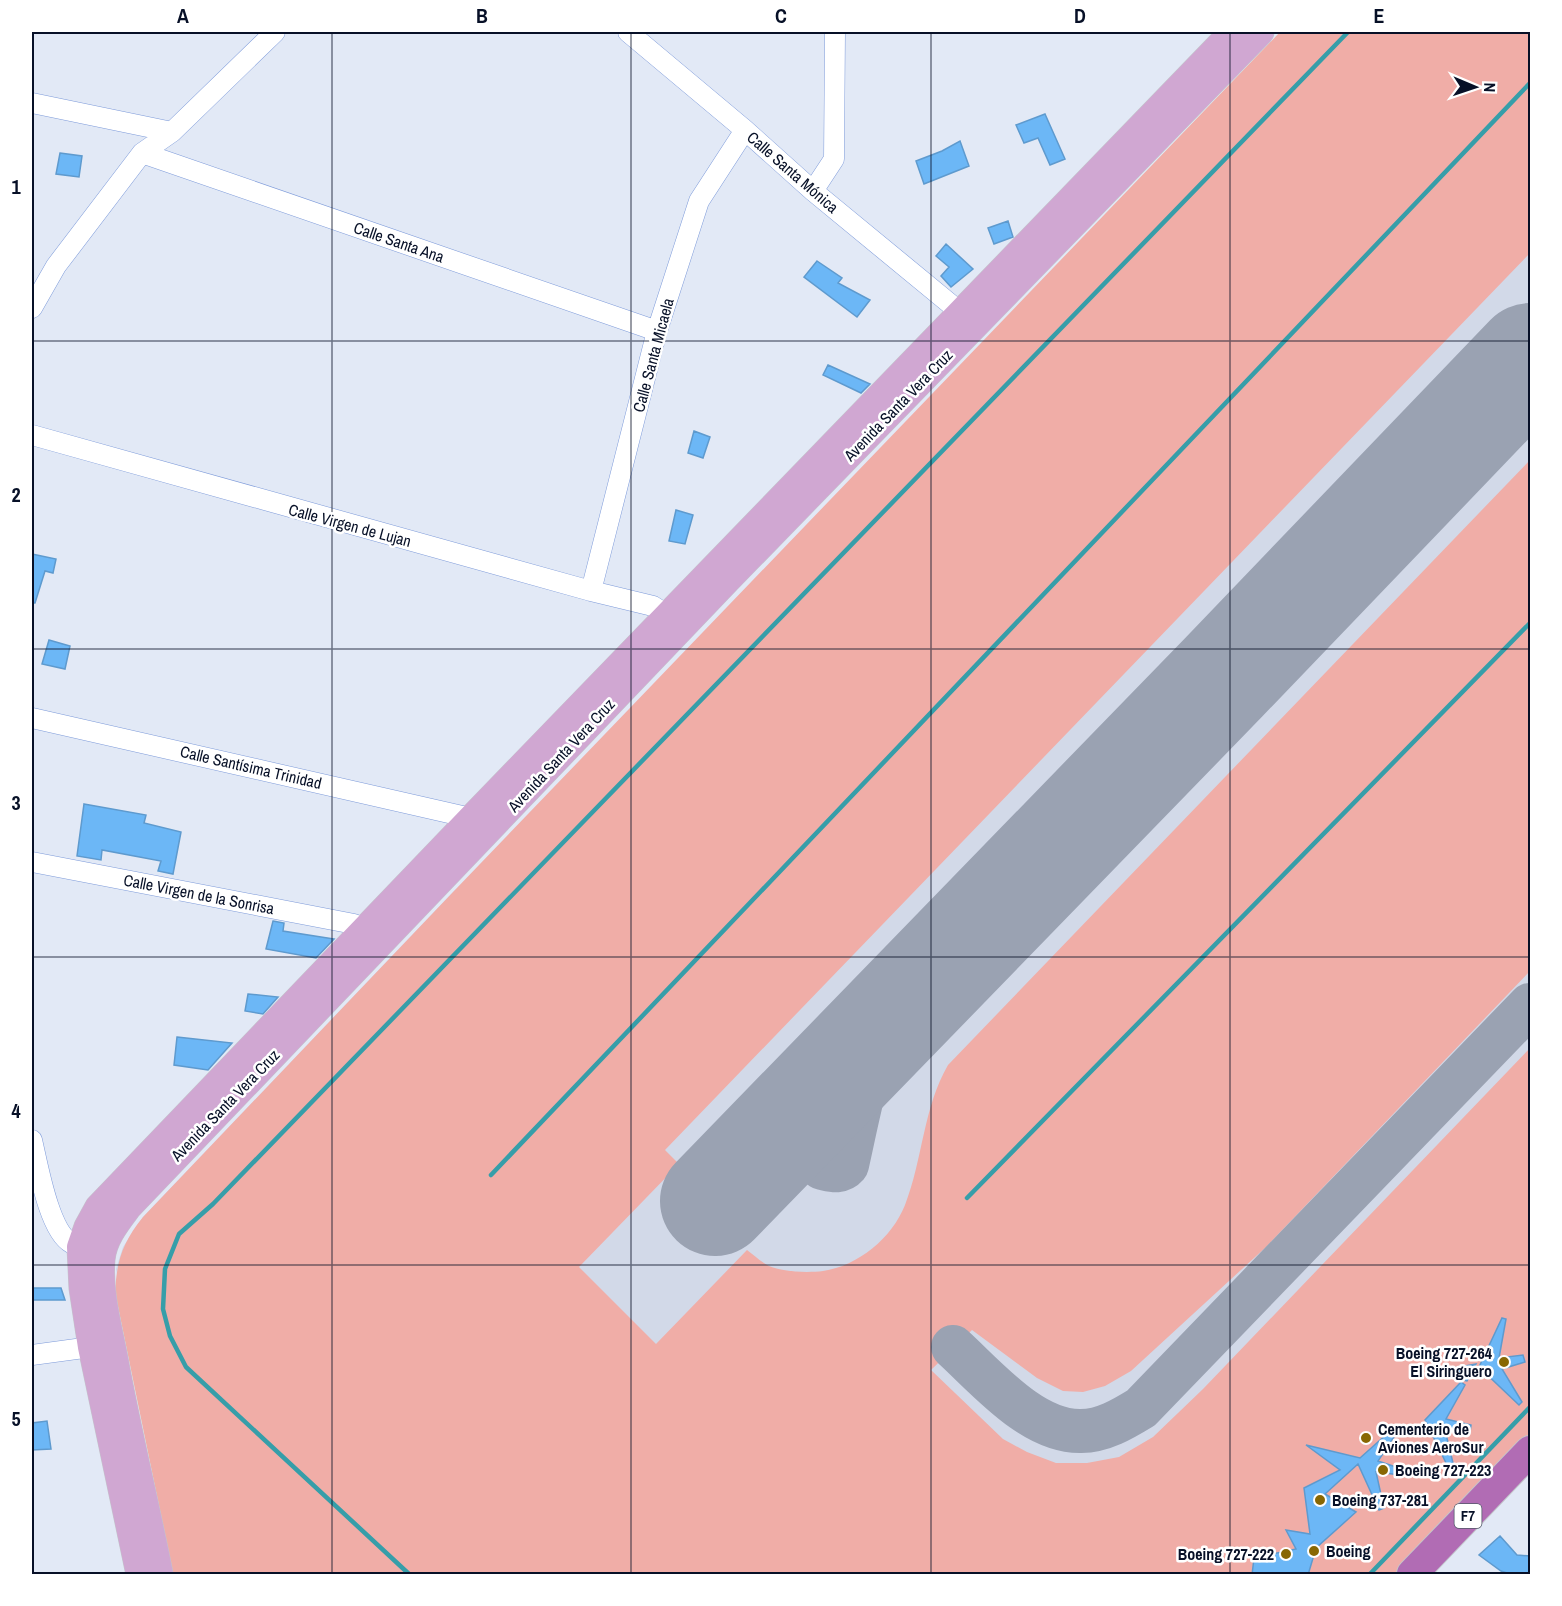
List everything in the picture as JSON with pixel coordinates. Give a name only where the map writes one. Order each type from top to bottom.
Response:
[{"type":"highway","name":"F7","points":[[1412,1575],[1529,1462]]},
{"type":"highway","name":"F7","points":[[1437,1575],[1529,1462]]},
{"type":"main road","name":"Avenida Santa Vera Cruz","points":[[139,1575],[91,1347],[82,1288],[92,1249],[98,1207],[1232,32]]},
{"type":"main road","name":"Avenida Santa Vera Cruz","points":[[92,1249],[106,1242],[129,1207],[758,548],[1261,32]]},
{"type":"main road","name":"Avenida Santa Vera Cruz","points":[[92,1249],[102,1272],[103,1298],[125,1414],[160,1575]]},
{"type":"street","points":[[32,308],[37,288],[141,153],[172,132],[275,32]]},
{"type":"street","name":"Calle Santa Mónica","points":[[628,32],[745,130],[813,191],[960,312]]},
{"type":"street","points":[[813,191],[834,159],[835,32]]},
{"type":"street","points":[[32,103],[172,132]]},
{"type":"street","name":"Calle Santa Micaela","points":[[591,591],[657,331],[699,201],[745,130]]},
{"type":"street","name":"Calle Santa Ana","points":[[141,153],[657,331]]},
{"type":"street","name":"Calle Virgen de Lujan","points":[[32,435],[591,591],[653,606],[667,615]]},
{"type":"street","name":"Calle Santísima Trinidad","points":[[32,718],[471,818]]},
{"type":"street","name":"Calle Virgen de la Sonrisa","points":[[32,862],[354,924],[365,930]]},
{"type":"street","points":[[32,1140],[50,1212],[58,1228],[69,1242],[92,1249]]},
{"type":"street","points":[[32,1355],[91,1347]]},
{"type":"shaded area","points":[[1280,32],[1530,32],[1530,253],[665,1150],[679,1164],[579,1267],[656,1344],[747,1250],[775,1268],[788,1271],[823,1271],[861,1257],[883,1239],[892,1229],[905,1205],[933,1099],[948,1065],[1530,460],[1530,971],[1266,1247],[1131,1371],[1105,1386],[1083,1392],[1063,1391],[1037,1378],[972,1330],[931,1370],[1003,1439],[1027,1452],[1056,1463],[1087,1463],[1119,1457],[1153,1437],[1203,1389],[1530,1048],[1530,1436],[1398,1574],[173,1574],[115,1292],[117,1270],[122,1252],[136,1226],[454,891]]},
{"type":"shaded area","points":[[1530,32],[1530,1436],[173,1574],[116,1269],[123,1247],[143,1217],[454,891]]},
{"type":"building","points":[[1045,114],[1065,159],[1050,165],[1038,138],[1024,143],[1016,125]]},
{"type":"building","points":[[960,141],[969,166],[924,184],[916,161]]},
{"type":"building","points":[[60,153],[82,156],[79,177],[56,174]]},
{"type":"building","points":[[1008,221],[1013,237],[994,244],[988,228]]},
{"type":"building","points":[[946,244],[973,269],[951,287],[941,276],[949,267],[936,256]]},
{"type":"building","points":[[817,261],[842,278],[838,283],[870,300],[857,317],[804,277]]},
{"type":"building","points":[[828,365],[870,384],[861,393],[823,375]]},
{"type":"building","points":[[694,431],[710,437],[703,458],[688,453]]},
{"type":"building","points":[[676,510],[693,515],[685,544],[669,541]]},
{"type":"building","points":[[32,554],[56,559],[53,573],[45,571],[35,603],[32,603]]},
{"type":"building","points":[[49,640],[70,646],[65,669],[42,664]]},
{"type":"building","points":[[84,804],[146,815],[144,823],[181,832],[173,874],[158,871],[161,861],[102,850],[101,860],[77,856]]},
{"type":"building","points":[[273,921],[284,923],[283,931],[334,939],[316,958],[266,949]]},
{"type":"building","points":[[248,994],[278,997],[263,1014],[245,1011]]},
{"type":"building","points":[[177,1037],[232,1043],[208,1070],[174,1065]]},
{"type":"building","points":[[32,1288],[61,1288],[65,1300],[32,1300]]},
{"type":"building","name":"Boeing 727-264 El Siringuero","points":[[1502,1318],[1506,1319],[1499,1358],[1523,1355],[1525,1362],[1502,1369],[1522,1402],[1519,1405],[1479,1367]]},
{"type":"building","points":[[1476,1364],[1467,1381],[1426,1373]]},
{"type":"building","points":[[1461,1382],[1465,1385],[1446,1419],[1471,1425],[1470,1432],[1445,1430],[1454,1467],[1449,1469],[1425,1420]]},
{"type":"building","points":[[47,1421],[51,1449],[32,1450],[32,1423]]},
{"type":"building","points":[[1397,1425],[1400,1428],[1378,1461],[1402,1469],[1400,1475],[1376,1472],[1384,1508],[1379,1510],[1358,1464],[1325,1494],[1356,1512],[1316,1548],[1308,1575],[1252,1575],[1254,1558],[1296,1549],[1286,1530],[1310,1534],[1304,1488],[1340,1470],[1306,1445],[1360,1458]]},
{"type":"building","points":[[1500,1536],[1517,1555],[1530,1556],[1530,1575],[1513,1575],[1501,1571],[1479,1555]]},
{"type":"waterway","points":[[409,1574],[186,1367],[170,1336],[163,1309],[165,1269],[179,1234],[213,1204],[1348,32]]},
{"type":"waterway","points":[[491,1175],[1530,83]]},
{"type":"waterway","points":[[967,1198],[1530,623]]},
{"type":"waterway","points":[[1370,1574],[1530,1407]]},
{"type":"taxiway","points":[[953,1347],[1011,1401],[1045,1423],[1063,1429],[1081,1431],[1097,1429],[1112,1424],[1141,1408],[1530,1005]]},
{"type":"taxiway","points":[[822,1168],[839,1170],[847,1165],[868,1075],[887,1023]]},
{"type":"runway","points":[[715,1201],[1530,358]]},
{"type":"place","name":"Boeing 727-264 El Siringuero","points":[[1504,1362]]},
{"type":"place","name":"Cementerio de Aviones AeroSur","points":[[1366,1438]]},
{"type":"place","name":"Boeing 727-223","points":[[1383,1470]]},
{"type":"place","name":"Boeing 737-281","points":[[1320,1500]]},
{"type":"place","name":"Boeing","points":[[1314,1551]]},
{"type":"place","name":"Boeing 727-222","points":[[1286,1554]]}]
